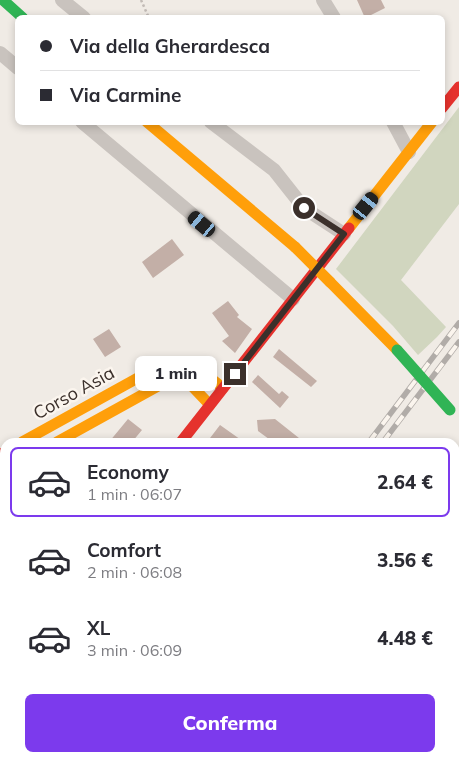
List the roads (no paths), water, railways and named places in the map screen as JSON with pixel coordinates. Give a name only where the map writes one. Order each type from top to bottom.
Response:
[{"type":"main road","points":[[2,0],[20,15]]},
{"type":"main road","points":[[445,104],[459,87]]},
{"type":"main road","points":[[151,125],[295,247],[396,350],[459,420]]},
{"type":"main road","points":[[184,438],[430,125]]},
{"type":"main road","name":"Corso Asia","points":[[29,438],[163,364],[186,364],[208,376],[223,388]]},
{"type":"main road","name":"Corso Asia","points":[[64,438],[169,380],[191,385],[210,405]]},
{"type":"street","points":[[62,0],[80,15]]},
{"type":"street","points":[[323,0],[332,15]]},
{"type":"street","points":[[0,53],[15,66]]},
{"type":"street","points":[[86,125],[293,299]]},
{"type":"street","points":[[215,125],[274,170],[304,208],[344,234]]},
{"type":"street","points":[[395,125],[409,152]]},
{"type":"railway","points":[[372,438],[459,323]]},
{"type":"railway","points":[[386,438],[459,342]]}]
